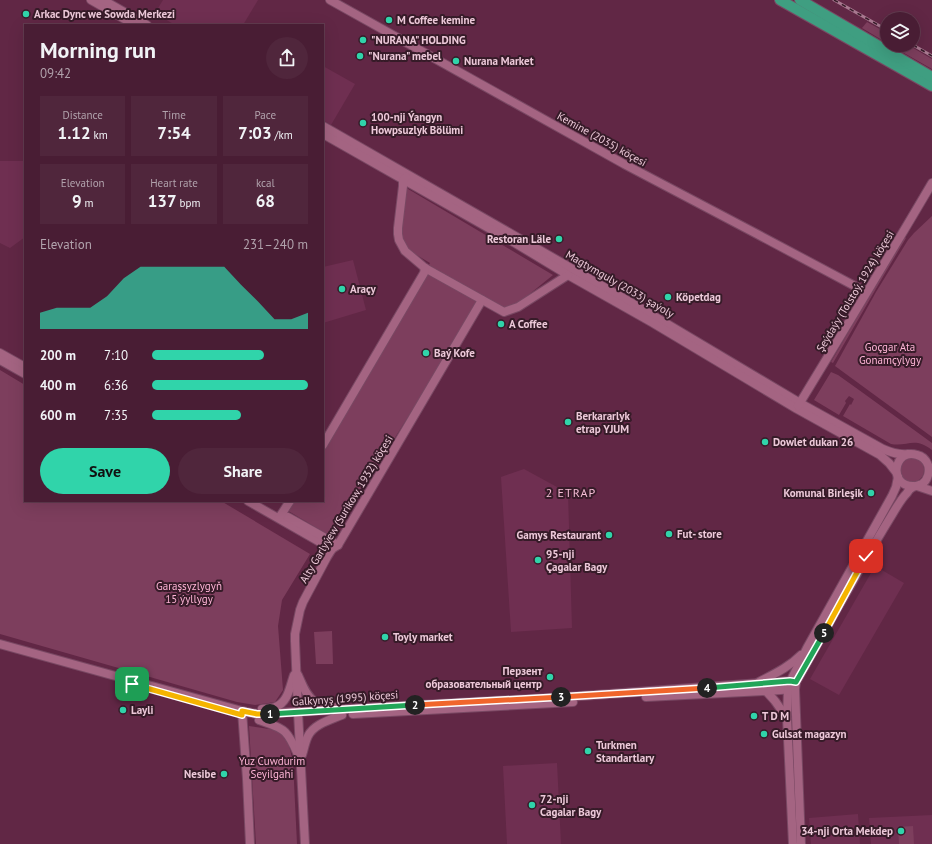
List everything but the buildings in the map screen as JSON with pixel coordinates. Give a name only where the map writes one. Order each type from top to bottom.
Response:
[{"type":"highway","points":[[780,0],[932,86]]},
{"type":"highway","points":[[800,0],[932,77]]},
{"type":"main road","points":[[91,0],[132,24]]},
{"type":"main road","points":[[103,0],[145,24]]},
{"type":"main road","name":"Kemine (2035) köçesi","points":[[330,0],[624,164],[744,226],[866,292]]},
{"type":"main road","name":"Magtymguly (2033) şaýoly","points":[[324,127],[406,178],[568,275],[798,406],[891,453],[901,455],[908,454]]},
{"type":"main road","name":"Magtymguly (2033) şaýoly","points":[[324,135],[406,178],[632,303],[880,455],[889,463],[897,475]]},
{"type":"main road","points":[[406,178],[398,228],[398,240],[405,251],[425,268],[504,312],[518,307],[568,275]]},
{"type":"main road","name":"Şeýdaýy (Tolstoý, 1924) köçesi","points":[[798,406],[932,183]]},
{"type":"main road","points":[[324,443],[424,273],[425,268]]},
{"type":"main road","name":"Alty Garlyýew (Surikow, 1932) köçesi","points":[[305,844],[295,641],[300,610],[311,586],[482,300]]},
{"type":"main road","points":[[0,352],[24,366]]},
{"type":"main road","points":[[0,360],[24,373]]},
{"type":"main road","points":[[793,844],[787,718],[792,685],[807,648],[892,496],[896,487],[896,466],[899,461],[908,454],[919,455],[926,461],[930,468],[926,480],[922,484],[915,486],[903,484],[897,475]]},
{"type":"main road","points":[[915,486],[932,491]]},
{"type":"main road","points":[[801,844],[792,685],[866,556],[899,502],[906,493],[915,486]]},
{"type":"main road","points":[[250,502],[280,516],[335,547]]},
{"type":"main road","points":[[260,502],[280,516]]},
{"type":"main road","points":[[280,516],[289,502]]},
{"type":"main road","name":"Galkynyş (1995) köçesi","points":[[0,644],[240,712],[259,720],[298,715],[755,684],[792,685]]},
{"type":"main road","name":"Galkynyş (1995) köçesi","points":[[0,647],[240,712],[298,715]]},
{"type":"main road","points":[[755,684],[784,669],[807,648]]},
{"type":"main road","points":[[250,844],[247,779],[240,712],[272,708],[280,705],[285,699],[296,671]]},
{"type":"main road","points":[[296,671],[311,699],[318,704],[342,712]]},
{"type":"main road","name":"Galkynyş (1995) köçesi","points":[[342,712],[766,691],[792,685]]},
{"type":"main road","points":[[766,691],[787,718]]},
{"type":"main road","points":[[300,759],[308,736],[312,731],[342,712]]},
{"type":"main road","points":[[259,720],[285,732],[300,759]]},
{"type":"shaded area","points":[[163,0],[258,0],[244,24],[173,24],[155,13]]},
{"type":"shaded area","points":[[324,67],[355,84],[331,125],[324,121]]},
{"type":"shaded area","points":[[0,161],[24,161],[24,238],[10,248],[0,243]]},
{"type":"shaded area","name":"Araçy","points":[[353,260],[366,310],[324,323],[324,267]]},
{"type":"shaded area","name":"95-nji Çagalar Bagy","points":[[524,469],[568,493],[572,628],[511,632],[501,477]]},
{"type":"shaded area","points":[[875,566],[904,583],[839,695],[810,679]]},
{"type":"shaded area","name":"72-nji Cagalar Bagy","points":[[557,763],[561,844],[507,844],[503,766]]},
{"type":"shaded area","points":[[858,814],[860,844],[811,844],[809,818]]},
{"type":"shaded area","name":"34-nji Orta Mekdep","points":[[932,815],[932,844],[871,844],[869,818]]},
{"type":"green space","points":[[867,22],[880,29],[880,39],[862,28]]},
{"type":"green space","points":[[902,52],[920,52],[932,59],[932,69]]},
{"type":"green space","points":[[403,186],[553,275],[510,310],[482,300],[332,537],[285,509],[288,502],[324,502],[324,442],[430,263],[400,245]]},
{"type":"green space","name":"Goçgar Ata Gonamçylygy","points":[[932,216],[932,437],[835,366],[876,292],[908,240]]},
{"type":"green space","points":[[904,237],[906,238],[833,363],[831,362],[882,274]]},
{"type":"green space","name":"Garaşsyzlygyň 15 ýyllygy","points":[[0,370],[24,384],[24,502],[223,502],[310,554],[282,600],[278,626],[283,690],[275,702],[255,705],[237,702],[0,634]]},
{"type":"green space","points":[[831,372],[838,375],[932,443],[932,450],[926,446],[916,443],[897,445],[891,444],[843,416],[854,399],[849,396],[845,401],[846,403],[839,415],[814,400]]},
{"type":"green space","points":[[912,458],[917,459],[923,465],[923,475],[917,481],[912,482],[907,481],[901,475],[900,470],[901,465],[907,459]]},
{"type":"green space","points":[[332,631],[333,664],[316,664],[314,632]]},
{"type":"green space","name":"Yuz Cuwdurim Seyilgahi","points":[[249,726],[276,730],[287,737],[293,762],[297,844],[256,844]]},
{"type":"green space","points":[[913,826],[914,844],[899,844],[898,827]]},
{"type":"railway","points":[[834,0],[880,26]]},
{"type":"railway","points":[[920,49],[932,56]]},
{"type":"place","name":"Arkac Dync we Sowda Merkezi","points":[[26,14]]},
{"type":"place","name":"M Coffee kemine","points":[[389,20]]},
{"type":"place","name":"\"NURANA\" HOLDING","points":[[363,40]]},
{"type":"place","name":"\"Nurana\" mebel","points":[[360,56]]},
{"type":"place","name":"Nurana Market","points":[[456,61]]},
{"type":"place","name":"100-nji Ýangyn Howpsuzlyk Bölümi","points":[[363,123]]},
{"type":"place","name":"Restoran Läle","points":[[559,239]]},
{"type":"place","name":"Araçy","points":[[342,289]]},
{"type":"place","name":"Köpetdag","points":[[668,297]]},
{"type":"place","name":"A Coffee","points":[[501,324]]},
{"type":"place","name":"Baý Kofe","points":[[426,353]]},
{"type":"place","name":"Berkararlyk etrap YJUM","points":[[568,422]]},
{"type":"place","name":"Dowlet dukan 26","points":[[765,442]]},
{"type":"place","name":"Komunal Birleşik","points":[[871,493]]},
{"type":"place","name":"Fut- store","points":[[669,534]]},
{"type":"place","name":"Gamys Restaurant","points":[[609,535]]},
{"type":"place","name":"95-nji Çagalar Bagy","points":[[538,560]]},
{"type":"place","name":"Toyly market","points":[[385,637]]},
{"type":"place","name":"Перзент образовательный центр","points":[[550,677]]},
{"type":"place","name":"Layli","points":[[123,710]]},
{"type":"place","name":"T D M","points":[[754,716]]},
{"type":"place","name":"Gulsat magazyn","points":[[764,734]]},
{"type":"place","name":"Turkmen Standartlary","points":[[588,751]]},
{"type":"place","name":"Nesibe","points":[[224,774]]},
{"type":"place","name":"72-nji Cagalar Bagy","points":[[532,805]]},
{"type":"place","name":"34-nji Orta Mekdep","points":[[901,831]]},
{"type":"district","name":"2 ETRAP","points":[[571,492]]},
{"type":"route","points":[[132,684],[242,715],[242,711],[257,714],[567,697],[790,681],[796,682],[866,556]]}]
